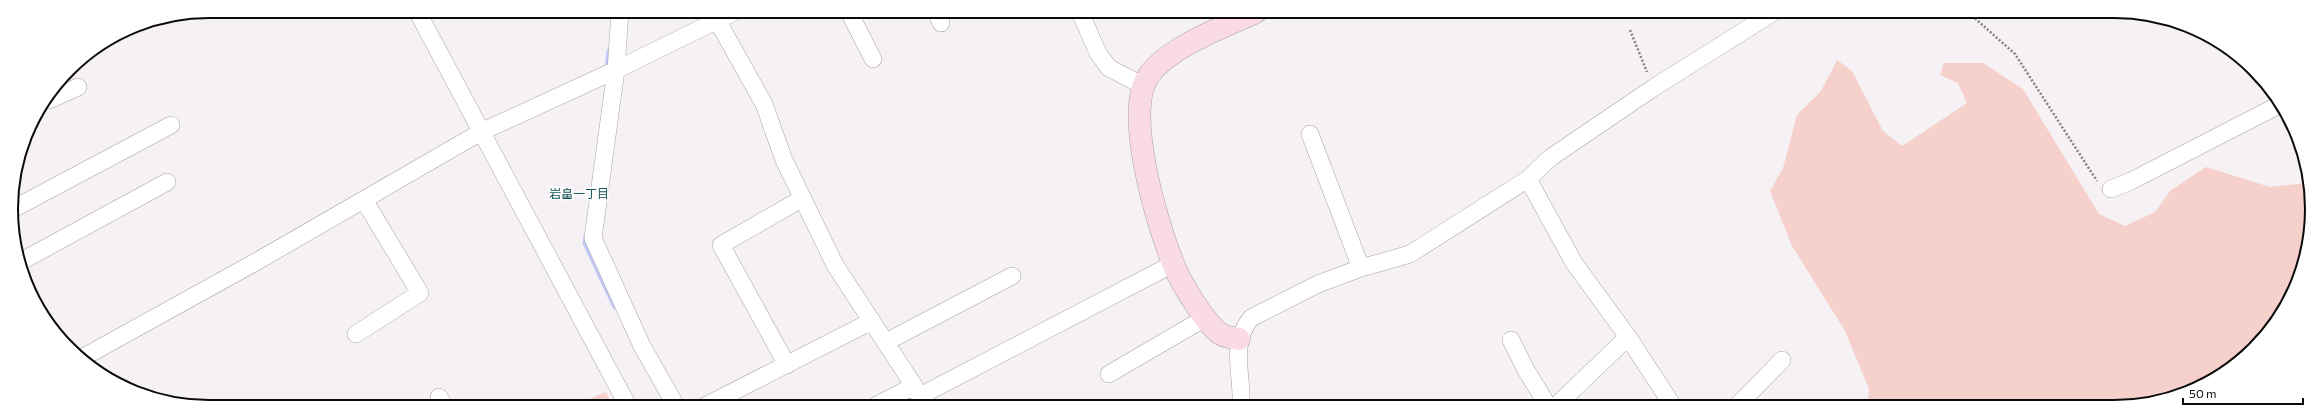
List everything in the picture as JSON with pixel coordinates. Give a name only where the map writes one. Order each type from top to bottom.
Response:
[{"type":"street","points":[[420,18],[625,400]]},
{"type":"street","points":[[620,18],[616,70],[593,238],[642,346],[673,400]]},
{"type":"street","points":[[86,356],[254,263],[481,132],[616,70],[722,18]]},
{"type":"street","points":[[852,18],[873,59]]},
{"type":"street","points":[[1083,18],[1098,53],[1109,68],[1144,86]]},
{"type":"street","points":[[1239,339],[1220,334],[1205,318],[1173,264],[1152,201],[1140,125],[1140,104],[1144,86],[1149,75],[1160,63],[1175,53],[1244,18]]},
{"type":"street","points":[[1241,400],[1237,357],[1239,339],[1243,327],[1251,318],[1318,284],[1360,268],[1410,254],[1528,179],[1550,158],[1654,88],[1765,18]]},
{"type":"street","points":[[717,20],[764,104],[784,160],[835,264],[920,396]]},
{"type":"street","points":[[54,97],[78,87]]},
{"type":"street","points":[[2110,189],[2131,181],[2275,107]]},
{"type":"street","points":[[18,206],[171,125]]},
{"type":"street","points":[[1310,134],[1360,268]]},
{"type":"street","points":[[1528,179],[1574,263],[1628,337],[1669,400]]},
{"type":"street","points":[[25,259],[167,182]]},
{"type":"street","points":[[787,365],[721,244],[803,198]]},
{"type":"street","points":[[356,334],[420,294],[364,200]]},
{"type":"street","points":[[902,400],[920,396],[1173,264]]},
{"type":"street","points":[[886,342],[1012,276]]},
{"type":"street","points":[[1109,374],[1205,318]]},
{"type":"street","points":[[717,400],[872,321]]},
{"type":"street","points":[[1562,400],[1628,337]]},
{"type":"street","points":[[1511,340],[1526,370],[1544,400]]},
{"type":"street","points":[[1743,400],[1782,360]]},
{"type":"path","points":[[1976,18],[2015,54],[2097,182],[2110,189]]},
{"type":"path","points":[[1630,30],[1654,88]]},
{"type":"shaded area","points":[[1837,60],[1852,71],[1883,131],[1902,146],[1967,103],[1958,83],[1940,75],[1944,63],[1983,63],[2023,89],[2099,214],[2125,226],[2155,212],[2170,191],[2206,167],[2270,187],[2303,183],[2305,197],[2305,221],[2295,270],[2273,315],[2258,335],[2240,353],[2210,374],[2175,390],[2126,400],[1868,400],[1869,389],[1845,331],[1792,246],[1770,191],[1783,168],[1797,115],[1821,91]]},
{"type":"shaded area","points":[[606,392],[610,400],[587,400]]},
{"type":"waterway","points":[[607,71],[609,51]]},
{"type":"waterway","points":[[586,236],[585,243],[615,307]]},
{"type":"district","name":"岩畠一丁目","points":[[579,194]]}]
